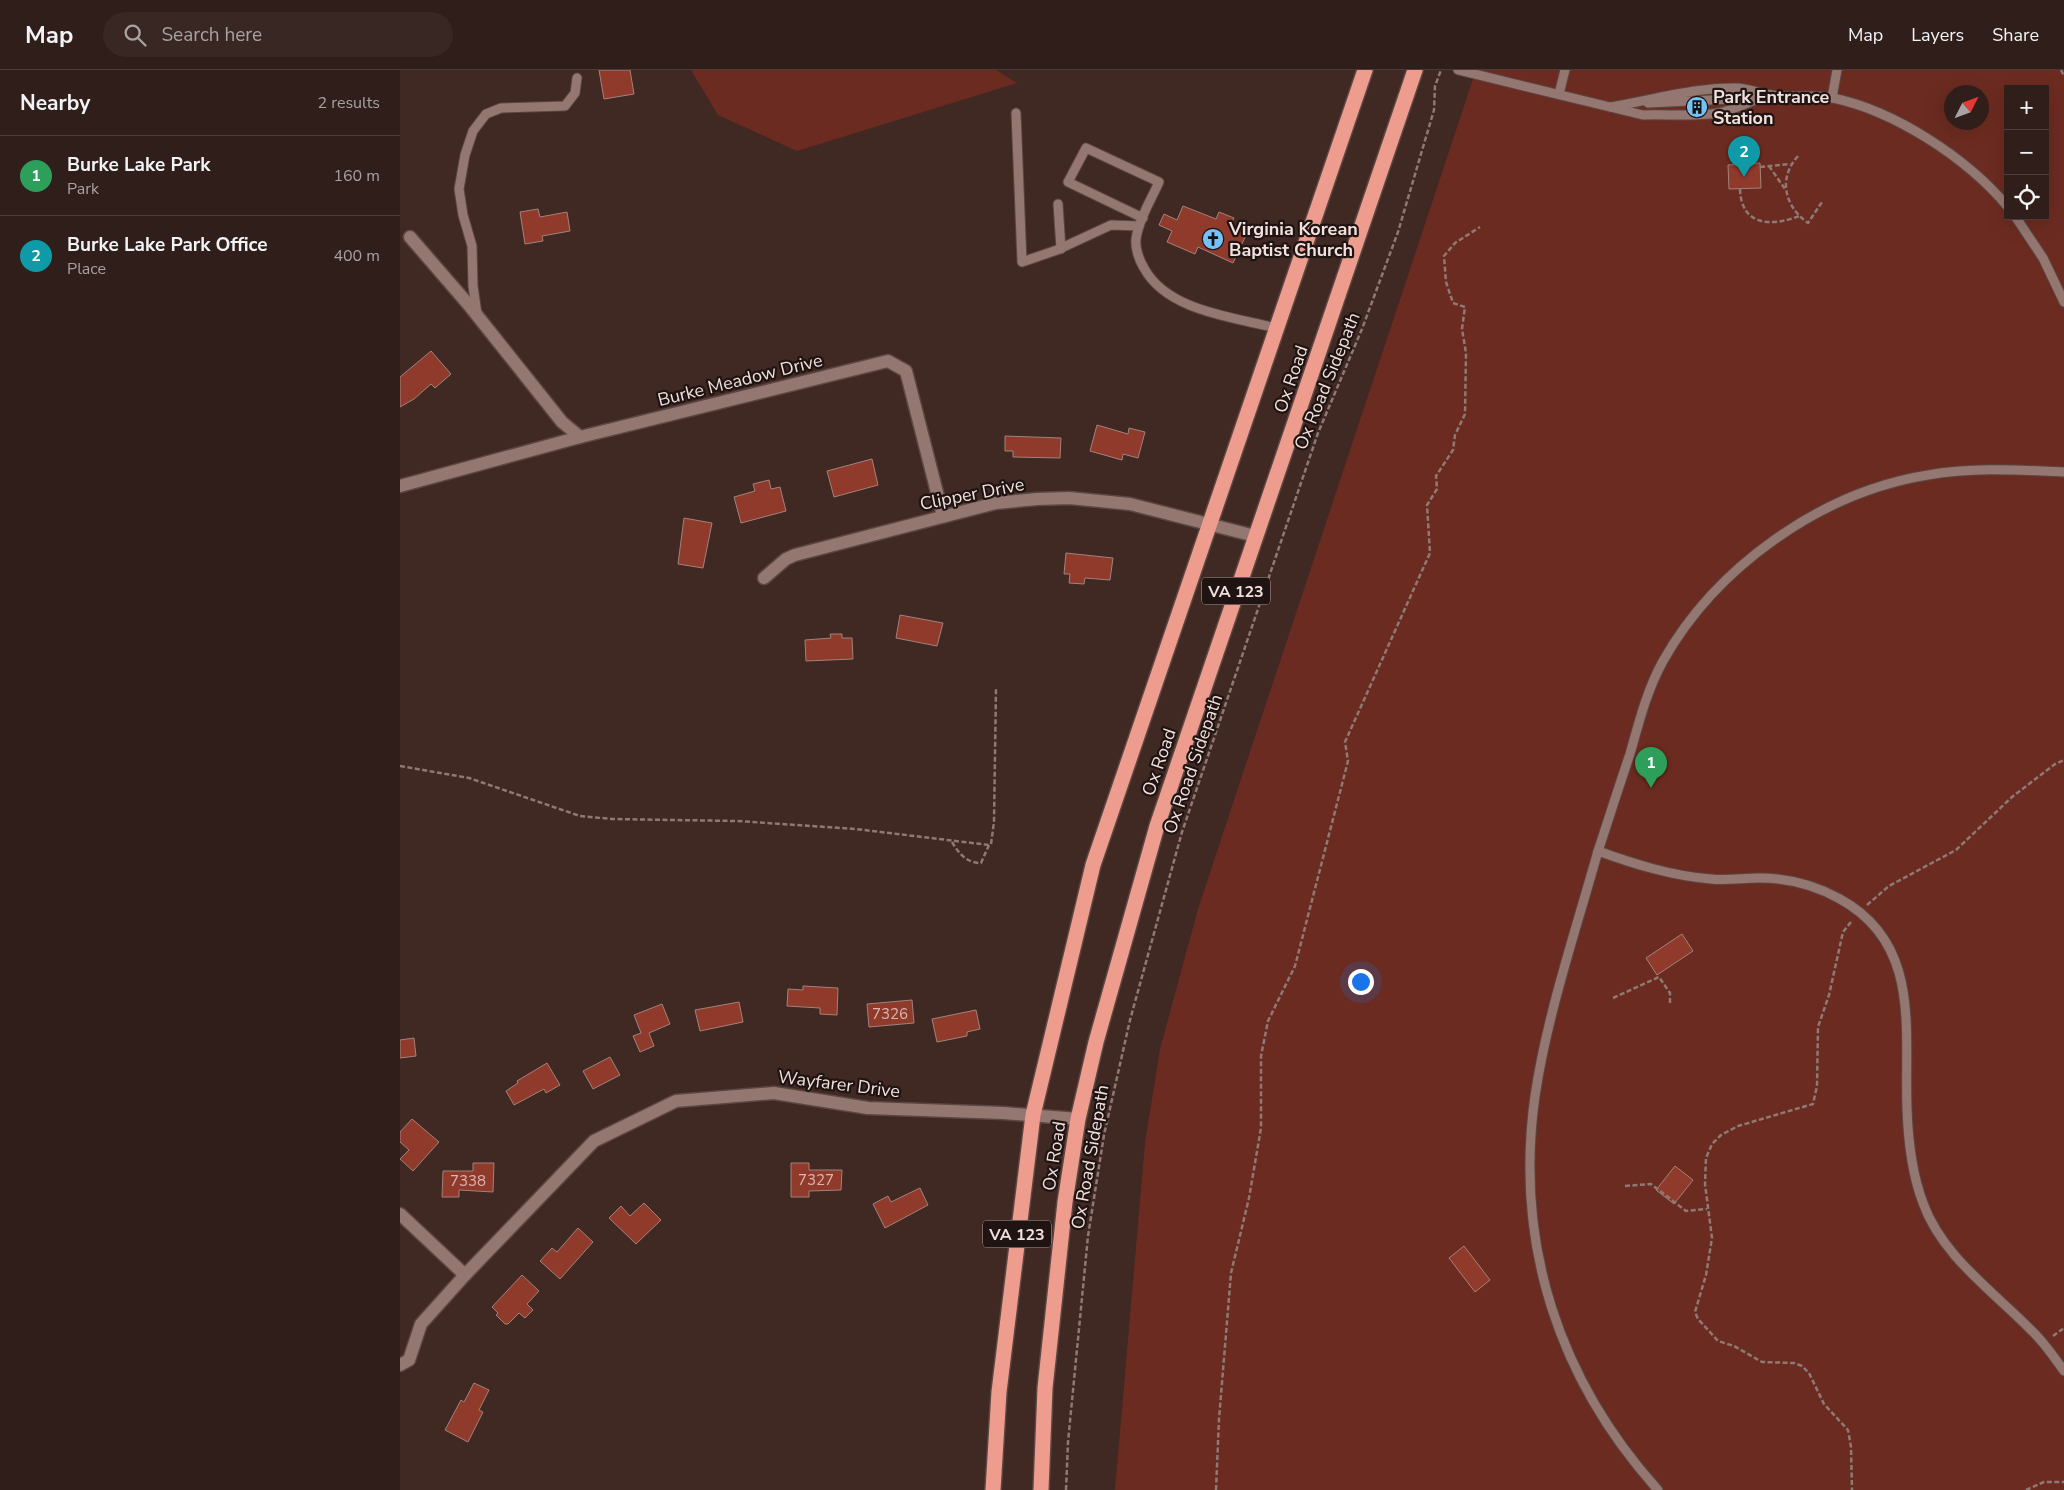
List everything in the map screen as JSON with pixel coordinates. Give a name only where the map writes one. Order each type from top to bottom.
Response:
[{"type":"highway","name":"Ox Road","points":[[993,1490],[999,1392],[1032,1115],[1093,865],[1208,524],[1365,70]]},
{"type":"highway","name":"Ox Road","points":[[1041,1490],[1045,1388],[1065,1202],[1078,1119],[1096,1042],[1157,826],[1255,536],[1333,316],[1415,70]]},
{"type":"street","points":[[410,237],[478,316],[562,422],[580,437]]},
{"type":"street","name":"Burke Meadow Drive","points":[[400,486],[580,437],[888,361],[906,371],[942,516]]},
{"type":"street","name":"Clipper Drive","points":[[764,578],[786,559],[795,554],[996,503],[1069,498],[1130,504],[1255,536]]},
{"type":"street","name":"Wayfarer Drive","points":[[404,1362],[421,1324],[465,1275],[594,1142],[676,1101],[774,1092],[868,1108],[1032,1115],[1078,1119]]},
{"type":"street","points":[[400,1214],[465,1275]]},
{"type":"lane","points":[[1458,70],[1559,94],[1631,114],[1688,116],[1725,112],[1770,95]]},
{"type":"lane","points":[[1559,94],[1565,70]]},
{"type":"lane","points":[[1832,98],[1837,70]]},
{"type":"lane","points":[[478,316],[473,286],[472,246],[462,215],[459,189],[465,155],[473,131],[486,114],[501,108],[565,106],[575,93],[577,78]]},
{"type":"lane","points":[[1610,107],[1673,93],[1738,88],[1770,95],[1832,98],[1904,126],[1952,154],[2004,203]]},
{"type":"lane","points":[[1633,103],[1676,103],[1730,98],[1758,99]]},
{"type":"lane","points":[[1016,113],[1022,262],[1061,249],[1111,225],[1141,222]]},
{"type":"lane","points":[[1141,222],[1068,182],[1086,148],[1159,182],[1141,222],[1136,241],[1140,260],[1150,280],[1166,294],[1193,307],[1276,328]]},
{"type":"lane","points":[[1058,204],[1061,249]]},
{"type":"lane","points":[[2019,220],[2043,258],[2064,302]]},
{"type":"lane","points":[[1658,1490],[1614,1437],[1595,1408],[1567,1352],[1545,1290],[1539,1264],[1532,1208],[1531,1147],[1535,1097],[1545,1044],[1598,851],[1645,701],[1663,661],[1695,616],[1744,563],[1801,522],[1838,504],[1884,486],[1928,475],[1993,470],[2064,472]]},
{"type":"lane","points":[[1598,851],[1681,876],[1713,880],[1759,878],[1793,882],[1816,888],[1842,900],[1869,921],[1891,954],[1901,978],[1906,1004],[1908,1123],[1914,1167],[1922,1202],[1937,1230],[1954,1254],[2031,1329],[2064,1371]]},
{"type":"path","name":"Ox Road Sidepath","points":[[1066,1490],[1068,1442],[1088,1236],[1104,1135],[1130,1020],[1182,832],[1318,433],[1362,329],[1398,232],[1434,110],[1435,86],[1441,70]]},
{"type":"path","points":[[2061,70],[2064,76]]},
{"type":"path","points":[[1786,189],[1790,164],[1798,156]]},
{"type":"path","points":[[1760,167],[1790,164]]},
{"type":"path","points":[[1769,166],[1786,189],[1799,216],[1808,223],[1822,202]]},
{"type":"path","points":[[1740,188],[1743,207],[1754,219],[1768,223],[1777,223],[1799,216]]},
{"type":"path","points":[[1216,1490],[1219,1419],[1231,1273],[1249,1198],[1261,1128],[1261,1056],[1268,1021],[1294,966],[1348,761],[1345,742],[1430,553],[1427,505],[1437,488],[1436,476],[1453,450],[1455,435],[1465,414],[1466,353],[1462,329],[1464,308],[1452,303],[1446,282],[1444,256],[1454,243],[1480,227]]},
{"type":"path","points":[[952,842],[959,853],[972,863],[981,863],[991,844],[994,822],[996,687]]},
{"type":"path","points":[[1866,905],[1890,886],[1956,850],[2012,797],[2055,764],[2064,760]]},
{"type":"path","points":[[400,766],[470,778],[580,816],[612,819],[737,821],[856,829],[989,845]]},
{"type":"path","points":[[1852,1490],[1852,1460],[1848,1430],[1824,1404],[1809,1373],[1794,1363],[1762,1362],[1734,1346],[1718,1341],[1698,1319],[1695,1312],[1706,1275],[1712,1238],[1707,1209],[1706,1158],[1712,1144],[1721,1135],[1738,1126],[1766,1116],[1808,1106],[1815,1099],[1818,1027],[1829,995],[1843,932],[1854,918]]},
{"type":"path","points":[[1613,998],[1659,977],[1670,993],[1670,1005]]},
{"type":"path","points":[[1625,1186],[1651,1184],[1686,1211],[1707,1209]]},
{"type":"path","points":[[2026,1490],[2044,1482],[2064,1482]]},
{"type":"shaded area","points":[[691,70],[996,70],[1017,83],[797,151],[718,115]]},
{"type":"shaded area","points":[[1476,70],[2064,70],[2064,1490],[1115,1490],[1145,1143],[1160,1049],[1198,909]]},
{"type":"building","points":[[599,70],[630,70],[634,94],[604,99]]},
{"type":"building","points":[[1760,163],[1761,188],[1729,189],[1728,165]]},
{"type":"building","points":[[1183,206],[1216,219],[1219,212],[1234,218],[1230,226],[1247,233],[1233,263],[1198,247],[1195,254],[1167,242],[1172,231],[1159,225],[1164,214],[1177,220]]},
{"type":"building","points":[[538,209],[540,217],[567,212],[570,231],[542,236],[543,241],[525,244],[520,212]]},
{"type":"building","points":[[431,351],[451,374],[435,388],[431,384],[414,399],[400,407],[400,377]]},
{"type":"building","points":[[1097,425],[1128,434],[1129,428],[1145,432],[1138,458],[1123,454],[1122,460],[1090,451]]},
{"type":"building","points":[[1005,436],[1061,438],[1060,458],[1013,457],[1013,451],[1005,451]]},
{"type":"building","points":[[872,459],[878,485],[834,497],[827,471]]},
{"type":"building","points":[[769,480],[771,489],[780,487],[786,511],[741,523],[734,497],[755,491],[753,484]]},
{"type":"building","points":[[684,518],[712,523],[703,568],[678,564]]},
{"type":"building","points":[[1066,553],[1113,558],[1110,580],[1085,578],[1084,584],[1069,583],[1070,574],[1064,574]]},
{"type":"building","points":[[900,615],[943,623],[937,646],[896,638]]},
{"type":"building","points":[[830,634],[842,634],[842,638],[852,638],[853,659],[806,661],[805,640],[831,638]]},
{"type":"building","points":[[1682,934],[1693,951],[1657,975],[1646,958]]},
{"type":"building","points":[[803,986],[838,988],[837,1015],[820,1014],[820,1008],[787,1006],[788,989],[803,990]]},
{"type":"building","points":[[912,1000],[914,1023],[869,1027],[867,1004]]},
{"type":"building","points":[[739,1002],[743,1022],[700,1031],[695,1010]]},
{"type":"building","points":[[662,1004],[670,1024],[649,1033],[654,1046],[640,1052],[633,1036],[641,1033],[634,1015]]},
{"type":"building","points":[[976,1010],[980,1029],[967,1032],[967,1036],[937,1042],[932,1019]]},
{"type":"building","points":[[414,1038],[416,1056],[400,1058],[400,1040]]},
{"type":"building","points":[[610,1057],[620,1075],[593,1089],[583,1071]]},
{"type":"building","points":[[547,1063],[560,1085],[546,1093],[544,1089],[514,1105],[506,1091],[518,1083],[517,1081]]},
{"type":"building","points":[[412,1119],[439,1142],[413,1171],[400,1159],[409,1150],[400,1142],[400,1132]]},
{"type":"building","points":[[473,1163],[494,1163],[493,1192],[459,1190],[459,1197],[442,1197],[443,1171],[473,1171]]},
{"type":"building","points":[[791,1163],[809,1163],[809,1170],[842,1170],[841,1190],[809,1191],[809,1197],[791,1197]]},
{"type":"building","points":[[1675,1166],[1693,1180],[1674,1204],[1656,1190]]},
{"type":"building","points":[[920,1188],[928,1205],[885,1228],[873,1204],[888,1196],[891,1202]]},
{"type":"building","points":[[644,1203],[661,1220],[636,1244],[609,1218],[621,1206],[630,1216]]},
{"type":"building","points":[[578,1228],[593,1242],[560,1279],[540,1261],[552,1248],[557,1252]]},
{"type":"building","points":[[1464,1246],[1490,1280],[1475,1292],[1449,1258]]},
{"type":"building","points":[[522,1275],[539,1291],[527,1304],[533,1310],[525,1318],[519,1313],[508,1324],[505,1324],[496,1315],[498,1313],[492,1307]]},
{"type":"building","points":[[474,1383],[489,1390],[479,1410],[483,1412],[468,1442],[445,1430],[461,1400],[464,1402]]},
{"type":"place","name":"Park Entrance Station","points":[[1697,107]]},
{"type":"place","name":"Burke Lake Park Office","points":[[1744,177]]},
{"type":"place","name":"Virginia Korean Baptist Church","points":[[1213,239]]},
{"type":"place","name":"Burke Lake Park","points":[[1651,788]]}]
